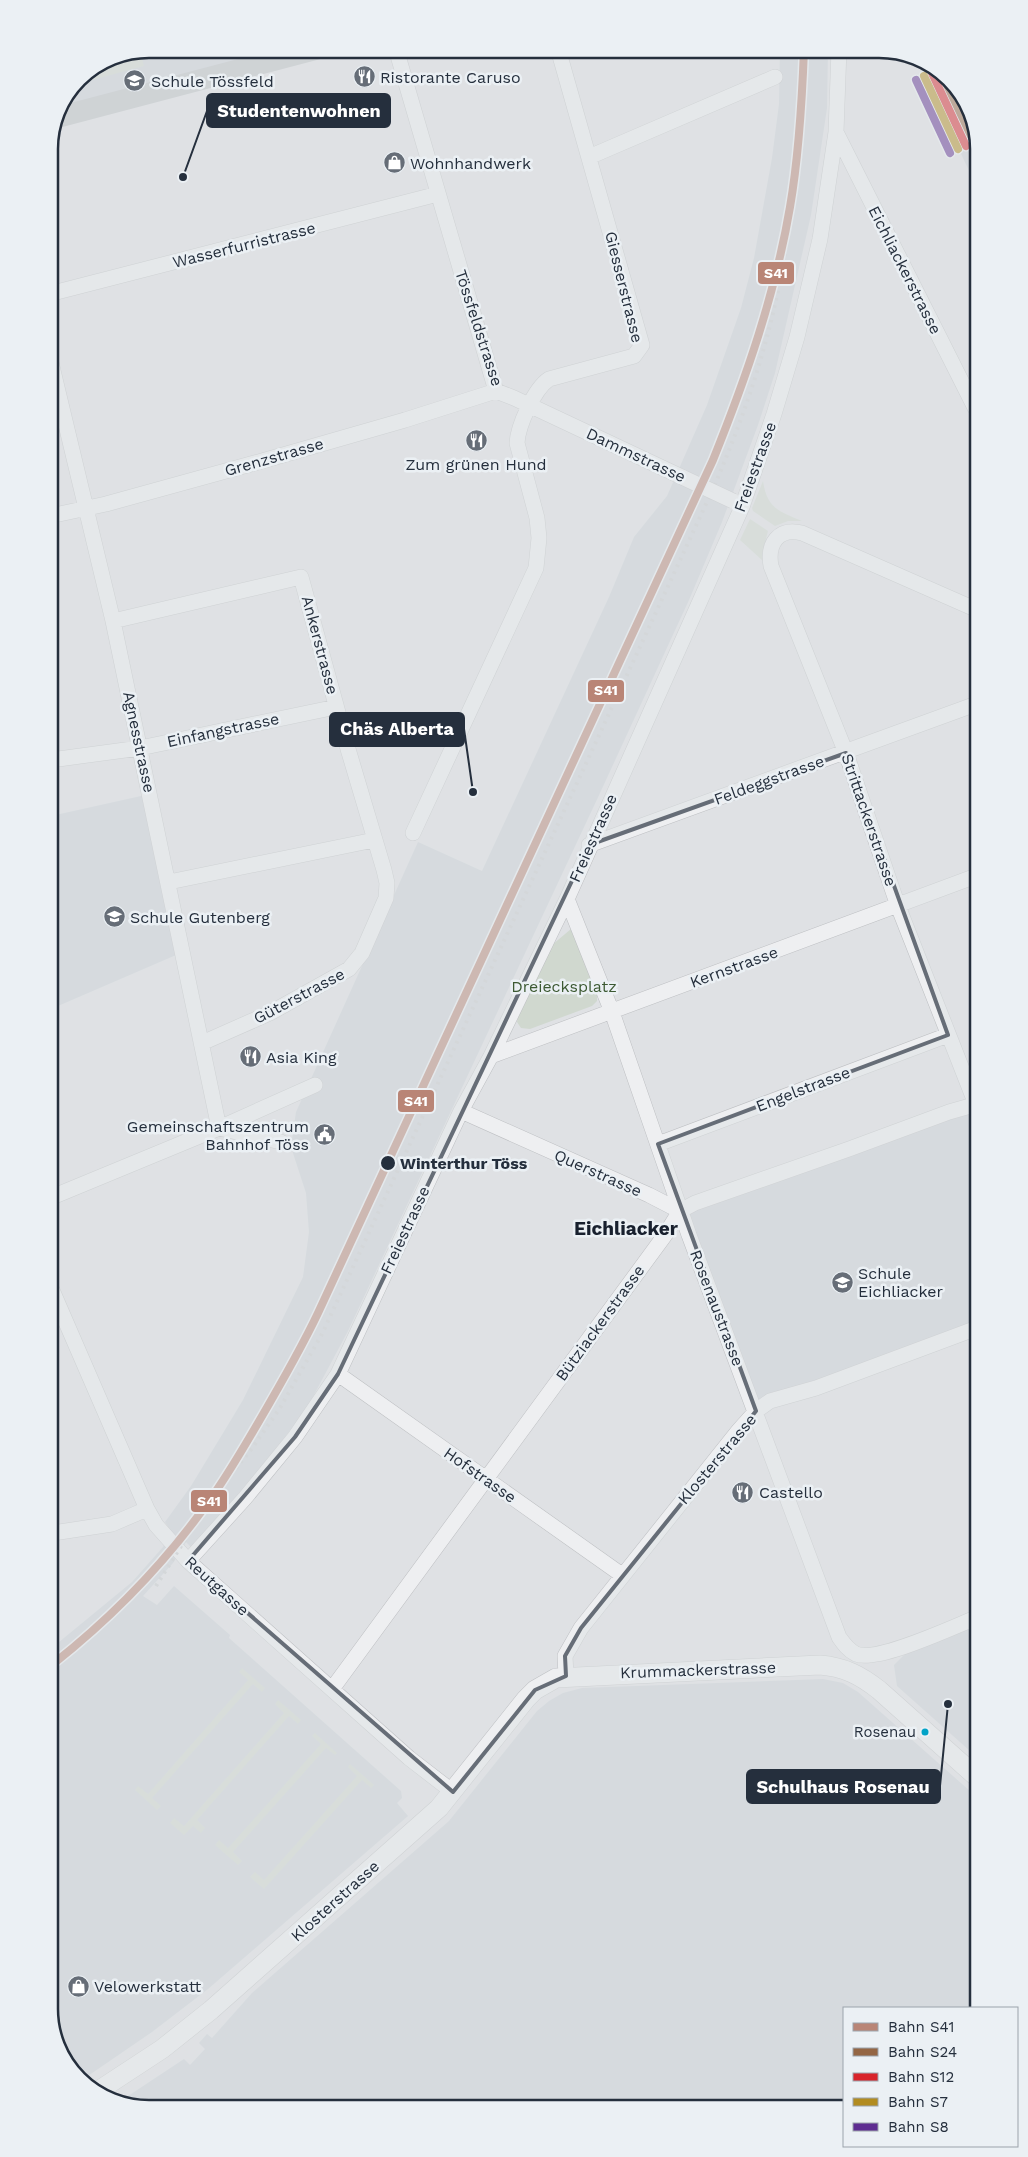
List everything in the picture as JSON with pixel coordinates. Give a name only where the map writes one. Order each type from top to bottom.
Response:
[{"type":"main road","points":[[64,116],[283,58]]},
{"type":"street","name":"Tössfeldstrasse","points":[[399,58],[496,391],[530,405]]},
{"type":"street","name":"Giesserstrasse","points":[[530,405],[540,387],[548,379],[634,356],[642,345],[561,58]]},
{"type":"street","name":"Freiestrasse","points":[[188,1561],[245,1498],[294,1437],[338,1374],[461,1111],[491,1056],[567,899],[774,414],[797,337],[820,239],[836,132],[839,58]]},
{"type":"street","points":[[589,157],[775,77]]},
{"type":"street","name":"Eichliackerstrasse","points":[[836,132],[970,398]]},
{"type":"street","name":"Wasserfurristrasse","points":[[58,292],[438,194]]},
{"type":"street","name":"Grenzstrasse","points":[[58,514],[86,509],[386,426],[496,391]]},
{"type":"street","name":"Agnesstrasse","points":[[58,392],[113,621],[169,882],[218,1128]]},
{"type":"street","points":[[413,833],[536,568],[539,538],[537,518],[517,443],[517,435],[530,405]]},
{"type":"street","name":"Dammstrasse","points":[[530,405],[737,504]]},
{"type":"street","name":"Strittackerstrasse","points":[[970,606],[802,533],[786,532],[779,536],[770,549],[771,566],[846,752],[898,906],[970,1090]]},
{"type":"street","name":"Ankerstrasse","points":[[113,621],[301,577],[374,840]]},
{"type":"street","name":"Feldeggstrasse","points":[[589,845],[970,706]]},
{"type":"street","name":"Einfangstrasse","points":[[58,759],[140,748],[336,707]]},
{"type":"street","points":[[169,882],[374,840]]},
{"type":"street","name":"Güterstrasse","points":[[202,1043],[270,1012],[342,973],[356,962],[386,898],[387,883],[374,840]]},
{"type":"street","name":"Kernstrasse","points":[[491,1056],[970,878]]},
{"type":"street","name":"Rosenaustrasse","points":[[567,899],[612,1012],[680,1211],[840,1637],[854,1663],[879,1690],[970,1771]]},
{"type":"street","name":"Engelstrasse","points":[[658,1144],[948,1035]]},
{"type":"street","points":[[58,1195],[218,1128],[315,1084]]},
{"type":"street","name":"Bütziackerstrasse","points":[[332,1689],[591,1336],[680,1211],[704,1200],[949,1112],[970,1107]]},
{"type":"street","name":"Querstrasse","points":[[461,1111],[680,1211]]},
{"type":"street","points":[[218,1128],[281,1142]]},
{"type":"street","name":"Reutgasse","points":[[58,1304],[147,1510],[156,1525],[188,1561],[409,1758],[453,1792]]},
{"type":"street","name":"Klosterstrasse","points":[[566,1676],[564,1661],[568,1649],[581,1628],[738,1430],[756,1412],[770,1401],[816,1388],[970,1331]]},
{"type":"street","name":"Hofstrasse","points":[[338,1374],[622,1575]]},
{"type":"street","points":[[58,1532],[112,1524],[147,1510]]},
{"type":"street","name":"Krummackerstrasse","points":[[546,1682],[566,1676],[820,1665],[838,1667],[893,1650],[970,1620]]},
{"type":"street","name":"Klosterstrasse","points":[[104,2087],[151,2057],[211,2010],[439,1808],[526,1699],[546,1682]]},
{"type":"highlighted area","points":[[846,753],[948,1035],[658,1144],[756,1411],[581,1628],[565,1656],[566,1676],[535,1690],[453,1792],[188,1561],[295,1437],[338,1374],[589,845]]},
{"type":"shaded area","points":[[278,58],[68,107],[84,84],[93,76],[114,64],[131,59]]},
{"type":"shaded area","points":[[780,58],[828,58],[827,108],[811,215],[775,373],[722,522],[689,600],[348,1331],[308,1406],[258,1473],[192,1548],[186,1542],[173,1563],[143,1596],[157,1605],[174,1586],[230,1635],[229,1638],[401,1791],[402,1798],[397,1803],[408,1816],[208,1989],[152,2032],[88,2076],[76,2064],[67,2049],[62,2038],[58,2014],[58,1643],[132,1582],[163,1547],[171,1531],[165,1522],[191,1486],[243,1400],[303,1277],[309,1232],[306,1193],[291,1147],[296,1112],[418,842],[482,871],[609,597],[634,537],[667,496],[707,405],[741,308],[754,258],[772,158],[779,104]]},
{"type":"shaded area","points":[[919,67],[944,84],[952,93],[964,114],[970,137],[970,173]]},
{"type":"shaded area","name":"Schule Gutenberg","points":[[150,794],[183,952],[58,1006],[58,814]]},
{"type":"shaded area","name":"Schule Eichliacker","points":[[970,1109],[970,1331],[756,1411],[680,1211]]},
{"type":"shaded area","points":[[970,1628],[970,1751],[897,1686],[894,1665],[908,1651]]},
{"type":"shaded area","points":[[823,1679],[843,1683],[858,1692],[970,1791],[970,2007],[843,2007],[843,2100],[143,2099],[127,2097],[184,2059],[190,2065],[205,2049],[199,2043],[207,2034],[212,2038],[252,1993],[449,1821],[537,1711],[563,1693],[582,1688]]},
{"type":"green space","points":[[142,58],[144,66],[87,82],[114,64],[131,59]]},
{"type":"green space","points":[[763,481],[767,497],[771,503],[780,511],[802,521],[788,521],[775,526],[753,511],[752,508]]},
{"type":"green space","points":[[750,519],[768,531],[763,550],[763,561],[740,540]]},
{"type":"green space","name":"Dreiecksplatz","points":[[573,929],[597,995],[597,1001],[592,1006],[530,1029],[521,1028],[517,1022],[518,1017],[552,945]]},
{"type":"green space","points":[[242,1668],[265,1688],[262,1692],[253,1684],[152,1798],[161,1806],[157,1810],[135,1790],[138,1786],[148,1794],[248,1680],[239,1672]]},
{"type":"green space","points":[[278,1700],[301,1720],[298,1724],[289,1716],[197,1820],[205,1828],[201,1833],[193,1826],[184,1835],[170,1823],[174,1818],[184,1826],[284,1713],[275,1704]]},
{"type":"green space","points":[[315,1733],[337,1753],[335,1755],[326,1748],[233,1852],[242,1861],[238,1865],[215,1845],[219,1840],[228,1848],[321,1744],[312,1736]]},
{"type":"green space","points":[[350,1764],[374,1785],[371,1788],[362,1780],[264,1889],[250,1877],[255,1872],[264,1880],[357,1776],[348,1767]]},
{"type":"railway","points":[[156,1586],[208,1503],[253,1447],[280,1408],[322,1334],[713,489],[746,404],[766,339],[783,267],[795,182]]},
{"type":"rail line","name":"S41","points":[[58,1660],[98,1626],[140,1585],[197,1518],[247,1441],[289,1369],[318,1313],[713,460],[725,429],[748,367],[768,304],[784,240],[798,148],[804,58]]},
{"type":"rail line","name":"S12","points":[[933,75],[966,146]]},
{"type":"rail line","name":"S7","points":[[924,76],[958,149]]},
{"type":"rail line","name":"S8","points":[[916,80],[950,153]]},
{"type":"rail line","name":"S24","points":[[950,90],[968,130]]},
{"type":"place","name":"Ristorante Caruso","points":[[364,77]]},
{"type":"place","name":"Schule Tössfeld","points":[[135,81]]},
{"type":"place","name":"Wohnhandwerk","points":[[394,163]]},
{"type":"place","name":"Studentenwohnen","points":[[183,177]]},
{"type":"place","name":"Zum grünen Hund","points":[[476,440]]},
{"type":"place","name":"Chäs Alberta","points":[[473,792]]},
{"type":"place","name":"Schule Gutenberg","points":[[114,917]]},
{"type":"place","name":"Asia King","points":[[250,1057]]},
{"type":"place","name":"Gemeinschaftszentrum Bahnhof Töss","points":[[325,1135]]},
{"type":"place","name":"Winterthur Töss","points":[[388,1163]]},
{"type":"place","name":"Schule Eichliacker","points":[[842,1282]]},
{"type":"place","name":"Castello","points":[[743,1492]]},
{"type":"place","name":"Schulhaus Rosenau","points":[[948,1704]]},
{"type":"place","name":"Rosenau","points":[[925,1732]]},
{"type":"place","name":"Velowerkstatt","points":[[78,1986]]},
{"type":"district","name":"Eichliacker","points":[[626,1228]]}]
